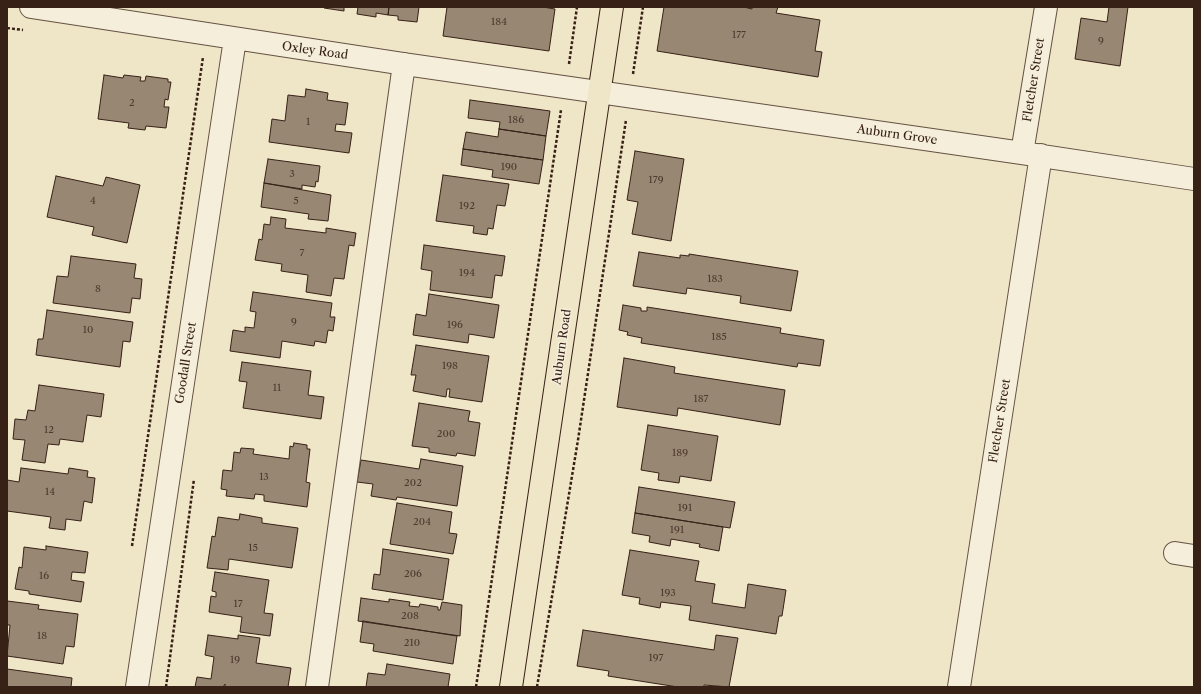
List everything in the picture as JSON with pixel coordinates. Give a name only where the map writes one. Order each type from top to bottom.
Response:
[{"type":"main road","name":"Auburn Road","points":[[511,687],[612,7]]},
{"type":"street","name":"Oxley Road","points":[[32,7],[235,39],[599,92]]},
{"type":"street","name":"Fletcher Street","points":[[959,687],[1032,154],[1046,7]]},
{"type":"street","name":"Goodall Street","points":[[137,687],[235,39]]},
{"type":"street","points":[[318,687],[404,64]]},
{"type":"street","name":"Auburn Grove","points":[[599,92],[1032,154],[1194,179]]},
{"type":"path","points":[[476,687],[577,7]]},
{"type":"path","points":[[537,687],[578,440],[643,7]]},
{"type":"path","points":[[131,553],[203,58]]},
{"type":"building","points":[[344,7],[344,11],[324,8]]},
{"type":"building","points":[[358,7],[389,7],[388,15],[376,13],[376,17],[357,14]]},
{"type":"building","points":[[389,7],[419,7],[417,22],[398,20],[398,16],[388,15]]},
{"type":"building","points":[[447,7],[543,7],[555,9],[549,51],[443,36]]},
{"type":"building","points":[[664,7],[744,7],[752,9],[752,7],[778,7],[776,13],[820,20],[815,51],[822,52],[818,77],[657,51]]},
{"type":"building","points":[[1109,7],[1128,7],[1120,66],[1075,59],[1081,18],[1107,22]]},
{"type":"building","points":[[104,75],[123,78],[124,75],[141,77],[140,81],[145,81],[146,76],[168,79],[168,82],[171,82],[168,100],[165,99],[164,107],[169,107],[166,128],[146,126],[145,130],[128,128],[129,123],[98,119]]},
{"type":"building","points":[[306,89],[328,93],[327,100],[348,103],[345,125],[336,124],[335,131],[352,133],[349,153],[269,142],[272,119],[285,121],[288,95],[305,97]]},
{"type":"building","points":[[470,100],[550,111],[546,136],[499,129],[500,122],[468,118]]},
{"type":"building","points":[[499,129],[546,136],[543,160],[463,149],[466,132],[498,137]]},
{"type":"building","points":[[463,149],[543,160],[539,184],[492,177],[493,170],[461,165]]},
{"type":"building","points":[[635,151],[684,159],[671,241],[632,234],[638,202],[627,200]]},
{"type":"building","points":[[268,159],[320,166],[318,182],[316,181],[315,187],[302,185],[302,189],[264,183]]},
{"type":"building","points":[[443,175],[509,184],[505,206],[497,205],[493,229],[488,228],[487,235],[473,233],[474,226],[436,221]]},
{"type":"building","points":[[56,176],[103,186],[106,177],[140,185],[127,243],[92,235],[94,227],[47,217]]},
{"type":"building","points":[[264,183],[331,195],[328,221],[308,219],[309,214],[261,207]]},
{"type":"building","points":[[271,217],[286,219],[285,228],[326,233],[326,228],[356,233],[354,246],[349,245],[344,279],[334,278],[331,296],[306,292],[308,275],[281,271],[282,264],[255,260],[259,239],[262,240],[264,224],[270,225]]},
{"type":"building","points":[[424,245],[505,256],[502,276],[495,275],[492,298],[430,290],[432,271],[421,269]]},
{"type":"building","points":[[639,252],[680,258],[680,255],[689,256],[689,254],[798,271],[791,311],[740,303],[741,296],[687,288],[686,294],[633,286]]},
{"type":"building","points":[[71,256],[136,264],[134,278],[142,279],[140,299],[132,298],[130,313],[53,303],[57,276],[68,277]]},
{"type":"building","points":[[253,292],[332,303],[330,317],[335,317],[333,331],[328,330],[326,343],[315,341],[314,346],[282,341],[280,358],[230,351],[233,330],[245,332],[245,327],[254,328],[256,312],[250,311]]},
{"type":"building","points":[[429,294],[499,305],[494,338],[469,334],[468,343],[413,335],[416,314],[426,316]]},
{"type":"building","points":[[623,305],[641,308],[641,311],[647,311],[647,307],[781,328],[780,333],[824,340],[820,366],[798,363],[797,367],[641,343],[642,338],[627,335],[628,332],[619,330]]},
{"type":"building","points":[[47,310],[133,322],[130,342],[123,341],[120,367],[36,355],[38,339],[43,339]]},
{"type":"building","points":[[416,345],[489,356],[482,402],[449,397],[450,389],[447,389],[446,397],[413,391],[416,375],[411,375]]},
{"type":"building","points":[[624,358],[675,367],[674,373],[785,390],[780,425],[678,408],[677,416],[617,407]]},
{"type":"building","points":[[242,362],[311,371],[308,395],[324,397],[321,419],[243,408],[247,382],[239,381]]},
{"type":"building","points":[[39,385],[104,394],[101,417],[87,415],[83,442],[60,439],[59,445],[48,444],[45,463],[22,460],[25,440],[13,439],[15,419],[26,420],[28,410],[35,411]]},
{"type":"building","points":[[419,403],[470,411],[468,421],[480,423],[475,456],[457,453],[456,456],[429,452],[429,448],[412,446]]},
{"type":"building","points":[[648,425],[718,436],[711,481],[680,476],[679,483],[658,480],[659,473],[641,470]]},
{"type":"building","points":[[294,443],[307,445],[307,449],[310,449],[306,482],[310,483],[307,507],[264,501],[264,495],[255,494],[254,499],[226,496],[227,490],[221,489],[223,470],[232,471],[234,452],[240,453],[241,448],[254,449],[253,454],[289,459],[290,446],[293,447]]},
{"type":"building","points":[[421,459],[463,466],[457,506],[397,497],[396,500],[371,496],[373,484],[357,482],[361,460],[419,469]]},
{"type":"building","points":[[21,468],[68,474],[69,468],[88,471],[87,477],[95,478],[92,503],[84,501],[81,521],[66,519],[65,530],[49,528],[51,517],[7,511],[7,480],[19,482]]},
{"type":"building","points":[[639,487],[735,502],[730,528],[635,513]]},
{"type":"building","points":[[397,503],[452,512],[449,533],[457,534],[453,554],[390,544]]},
{"type":"building","points":[[635,513],[723,527],[719,551],[699,547],[700,544],[671,539],[670,546],[649,542],[650,536],[632,533]]},
{"type":"building","points":[[240,514],[262,518],[262,523],[298,528],[292,568],[229,559],[228,570],[207,568],[212,536],[215,537],[218,517],[239,520]]},
{"type":"building","points":[[46,546],[88,552],[85,573],[72,572],[71,580],[84,582],[81,602],[29,594],[29,591],[15,589],[19,567],[22,568],[24,547],[46,550]]},
{"type":"building","points":[[383,549],[449,559],[443,600],[372,589],[374,574],[380,575]]},
{"type":"building","points":[[630,550],[699,561],[695,581],[715,584],[712,603],[745,608],[748,584],[786,590],[782,616],[779,616],[776,634],[689,620],[691,606],[661,602],[660,608],[639,604],[640,598],[622,595]]},
{"type":"building","points":[[215,572],[269,580],[264,613],[273,614],[270,636],[240,632],[242,617],[209,612],[211,596],[216,597],[216,592],[212,591]]},
{"type":"building","points":[[361,598],[389,602],[389,599],[410,602],[409,606],[419,607],[420,604],[438,607],[438,610],[440,610],[442,602],[462,605],[460,636],[358,621]]},
{"type":"building","points":[[7,601],[39,605],[38,609],[78,614],[74,647],[66,646],[63,664],[7,656],[10,625],[7,625]]},
{"type":"building","points":[[363,621],[457,636],[453,664],[373,651],[374,644],[360,642]]},
{"type":"building","points":[[583,630],[714,650],[716,635],[738,638],[729,687],[704,685],[704,687],[678,687],[608,676],[609,671],[577,666]]},
{"type":"building","points":[[208,635],[238,639],[238,635],[260,638],[256,663],[291,668],[288,687],[225,687],[225,684],[223,687],[195,687],[197,677],[211,679],[214,657],[205,655]]},
{"type":"building","points":[[387,664],[450,674],[448,687],[366,687],[368,673],[385,675]]},
{"type":"building","points":[[7,669],[72,678],[71,687],[7,687]]}]
